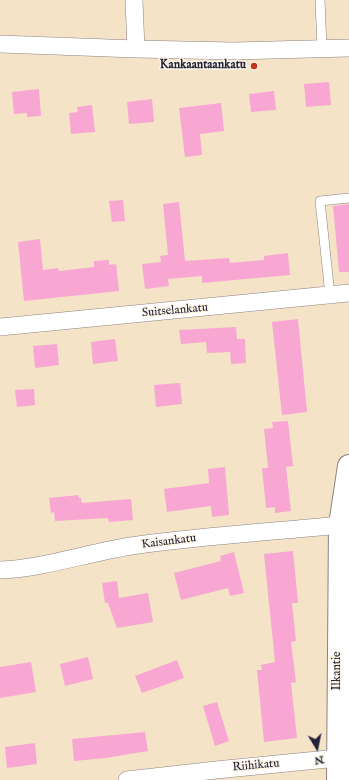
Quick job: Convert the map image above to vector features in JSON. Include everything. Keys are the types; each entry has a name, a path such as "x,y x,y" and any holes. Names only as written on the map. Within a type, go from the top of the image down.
{"main road":[{"name":"Ilkantie","path":"338,780 340,525 349,466"}],"street":[{"path":"134,0 136,49"},
{"path":"0,44 234,51 349,48"},
{"name":"Suitselankatu","path":"0,327 349,293"},
{"name":"Kaisankatu","path":"0,570 69,560 130,547 218,536 340,525"},
{"name":"Riihikatu","path":"127,780 338,758"}],"lane":[{"path":"320,0 322,48"},
{"path":"330,295 320,200 349,198"}],"building":[{"path":"329,82 331,105 306,107 304,84"},
{"path":"39,89 41,116 27,117 27,113 14,114 12,92"},
{"path":"274,91 276,110 251,112 249,94"},
{"path":"152,99 154,122 129,124 127,102"},
{"path":"221,103 224,131 200,134 202,155 185,157 179,108"},
{"path":"92,105 95,132 71,134 69,113 78,112 77,107"},
{"path":"123,200 125,221 112,222 109,201"},
{"path":"179,202 185,261 229,258 230,263 264,260 264,256 288,253 290,275 202,283 202,276 168,279 169,286 145,289 142,264 161,262 160,256 168,255 163,204"},
{"path":"349,204 349,272 339,272 333,206"},
{"path":"40,239 43,270 58,268 59,271 94,267 94,261 109,260 109,265 116,264 119,291 24,301 18,242"},
{"path":"298,319 307,412 282,415 272,322"},
{"path":"236,327 237,339 245,339 246,363 231,364 230,352 207,353 206,342 181,344 179,330"},
{"path":"115,339 118,361 93,364 91,342"},
{"path":"57,344 59,365 35,368 33,346"},
{"path":"180,383 182,404 156,407 154,385"},
{"path":"34,389 35,405 17,407 15,390"},
{"path":"288,421 293,466 286,467 291,511 275,513 275,507 266,508 262,468 268,468 264,429 273,428 272,422"},
{"path":"225,467 229,515 212,517 211,506 167,512 164,489 209,483 208,469"},
{"path":"78,495 79,498 81,498 82,503 131,499 133,520 109,522 108,518 55,521 54,512 51,513 49,498"},
{"path":"293,551 298,603 292,603 296,641 291,642 296,682 291,683 297,738 264,742 257,670 262,670 261,665 275,662 264,554"},
{"path":"234,552 244,593 230,596 228,588 181,600 174,573 221,561 220,556"},
{"path":"117,581 119,598 148,593 153,622 117,628 108,603 105,603 102,583"},
{"path":"88,657 93,679 65,686 60,664"},
{"path":"177,660 184,678 142,693 135,676"},
{"path":"31,662 36,692 0,698 0,667"},
{"path":"217,702 229,741 215,746 203,706"},
{"path":"145,732 148,751 106,758 74,761 72,739"},
{"path":"35,743 37,764 7,768 5,747"}],"place":[{"name":"Kankaantaankatu","path":"254,66"}]}
